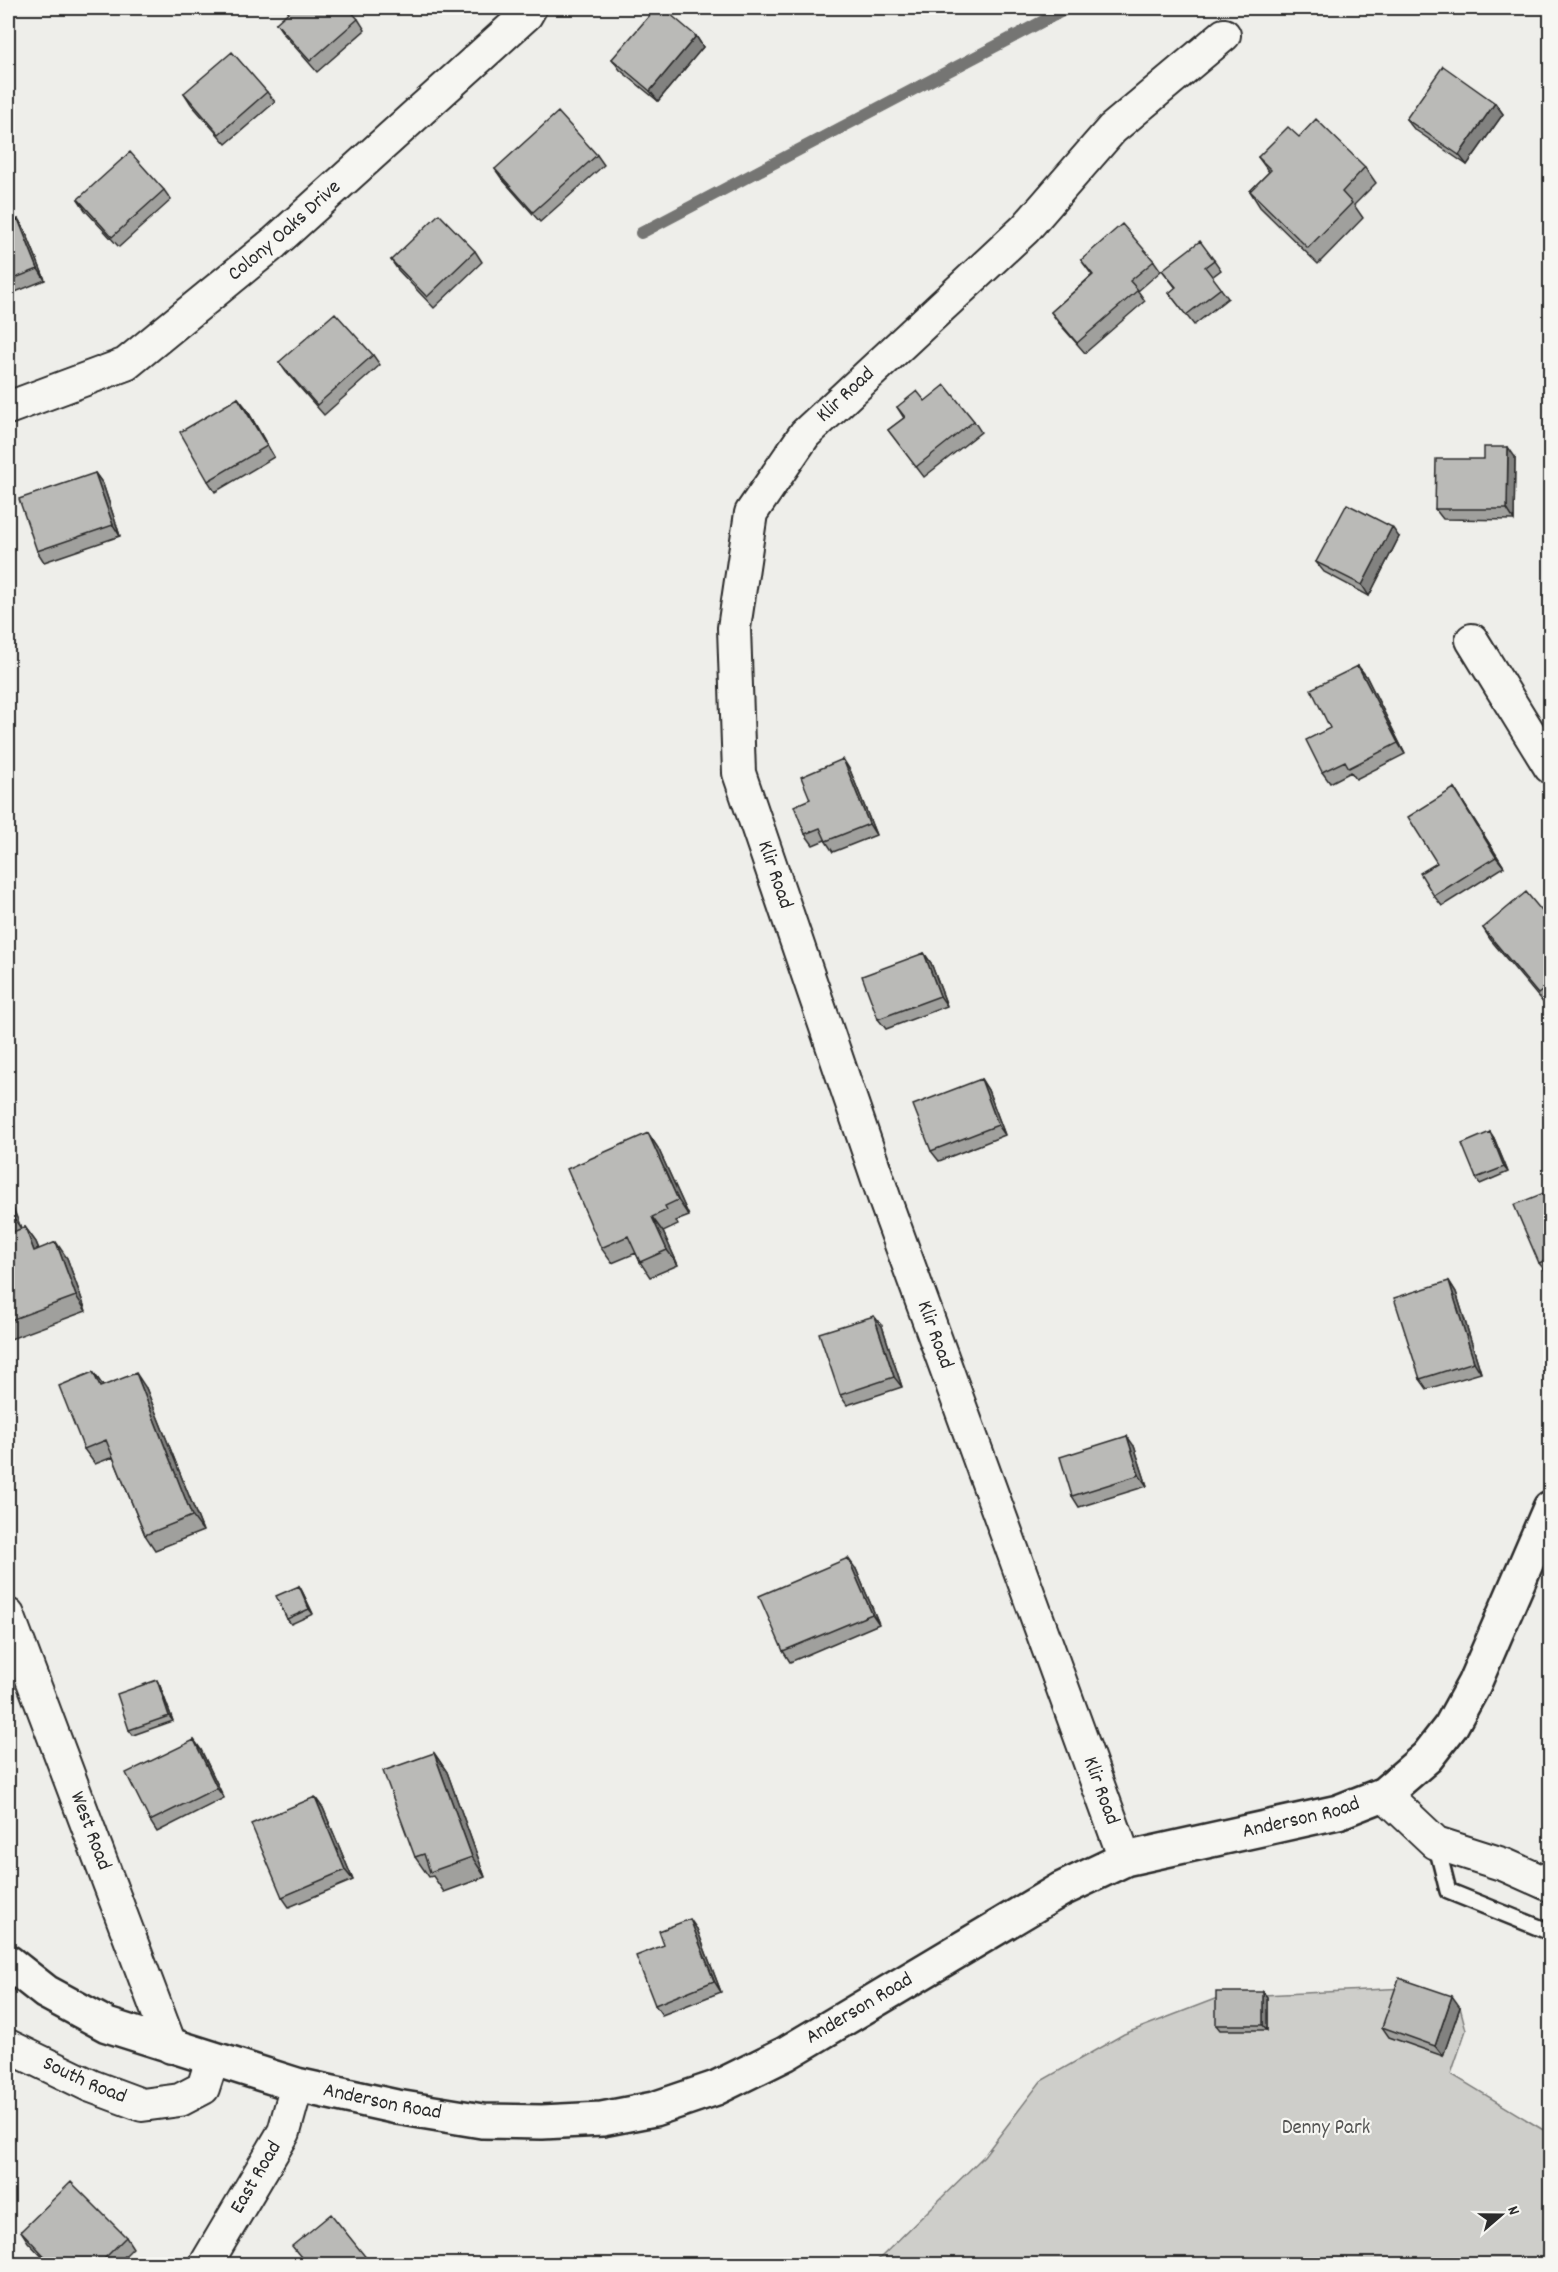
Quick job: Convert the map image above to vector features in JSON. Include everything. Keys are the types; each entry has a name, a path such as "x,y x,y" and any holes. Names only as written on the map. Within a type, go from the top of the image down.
{"street":[{"name":"Colony Oaks Drive","path":"8,408 126,364 274,243 530,8"},
{"name":"Klir Road","path":"1125,1859 886,1203 739,773 734,627 751,513 805,434 1025,229 1112,129 1224,35"},
{"path":"1472,640 1551,767"},
{"name":"Anderson Road","path":"8,1962 46,1992 107,2025 297,2085 397,2107 482,2121 542,2122 602,2119 654,2109 716,2088 785,2054 1060,1890 1125,1859 1188,1843 1338,1812 1384,1794 1426,1757 1451,1726 1474,1684 1551,1508"},
{"name":"West Road","path":"8,1615 171,2047"},
{"path":"1384,1794 1436,1843 1505,1865 1551,1885"},
{"name":"South Road","path":"8,2046 91,2086 142,2105 180,2100 203,2088 212,2060"},
{"name":"East Road","path":"206,2265 284,2132 297,2085"}],"lane":[{"path":"1436,1843 1448,1891 1551,1932"}],"green space":[{"name":"Denny Park","path":"1406,1988 1460,2007 1466,2030 1451,2074 1550,2134 1550,2264 874,2264 984,2156 1041,2081 1124,2034 1220,1997"}],"building":[{"path":"293,8 348,8 358,19 310,61 276,23"},
{"path":"656,8 663,8 696,36 650,91 612,59"},
{"path":"232,52 267,92 219,134 184,93"},
{"path":"1443,66 1495,103 1459,155 1406,119"},
{"path":"558,112 597,155 533,212 495,169"},
{"path":"1316,119 1365,167 1342,192 1352,203 1308,248 1250,191 1271,170 1258,157 1288,127 1299,137"},
{"path":"130,152 164,190 112,237 78,199"},
{"path":"439,214 475,251 427,297 391,260"},
{"path":"18,219 38,269 8,281 8,224"},
{"path":"1122,224 1154,261 1130,281 1138,290 1077,343 1051,312 1093,275 1081,260"},
{"path":"1200,241 1214,260 1205,267 1221,288 1186,315 1169,293 1176,287 1162,270"},
{"path":"335,313 373,355 317,405 279,362"},
{"path":"945,385 974,421 916,467 888,430 905,417 897,407 917,391 925,401"},
{"path":"238,398 267,446 208,481 180,432"},
{"path":"1484,447 1508,447 1507,509 1435,509 1436,459 1484,459"},
{"path":"95,473 113,525 37,551 19,499"},
{"path":"1347,504 1392,527 1362,585 1316,562"},
{"path":"1358,666 1398,743 1349,768 1345,761 1322,772 1306,740 1330,728 1311,689"},
{"path":"843,759 869,824 826,841 820,828 805,834 794,806 810,799 801,777"},
{"path":"1454,788 1496,857 1434,896 1420,873 1437,863 1408,817"},
{"path":"1526,892 1551,922 1551,984 1538,994 1483,928"},
{"path":"924,953 940,996 878,1019 862,976"},
{"path":"981,1079 998,1125 931,1151 913,1105"},
{"path":"1490,1132 1504,1167 1476,1178 1462,1144"},
{"path":"648,1133 678,1200 665,1206 667,1210 652,1217 667,1250 640,1262 628,1236 601,1248 567,1169"},
{"path":"1551,1190 1551,1258 1539,1263 1514,1205"},
{"path":"8,1203 15,1220 8,1223"},
{"path":"25,1227 34,1251 56,1242 76,1296 8,1321 8,1234"},
{"path":"1449,1281 1474,1362 1420,1379 1394,1298"},
{"path":"874,1316 894,1377 840,1395 819,1333"},
{"path":"93,1372 100,1387 136,1373 192,1516 145,1535 106,1440 84,1449 59,1386"},
{"path":"1127,1436 1139,1475 1072,1496 1060,1457"},
{"path":"848,1558 872,1614 783,1651 759,1596"},
{"path":"299,1586 309,1609 287,1619 276,1596"},
{"path":"157,1680 169,1716 129,1730 117,1694"},
{"path":"194,1740 217,1788 150,1821 126,1773"},
{"path":"434,1753 472,1857 430,1872 424,1854 415,1857 383,1771"},
{"path":"315,1797 345,1870 282,1897 251,1824"},
{"path":"690,1919 714,1981 655,2005 636,1956 664,1945 659,1931"},
{"path":"1399,1978 1452,1996 1435,2046 1382,2027"},
{"path":"1216,1992 1263,1992 1263,2025 1216,2025"},
{"path":"71,2182 126,2237 98,2265 53,2265 21,2231"},
{"path":"331,2214 372,2265 303,2265 305,2262 292,2246"}],"waterway":[{"path":"641,233 1068,8"}]}
